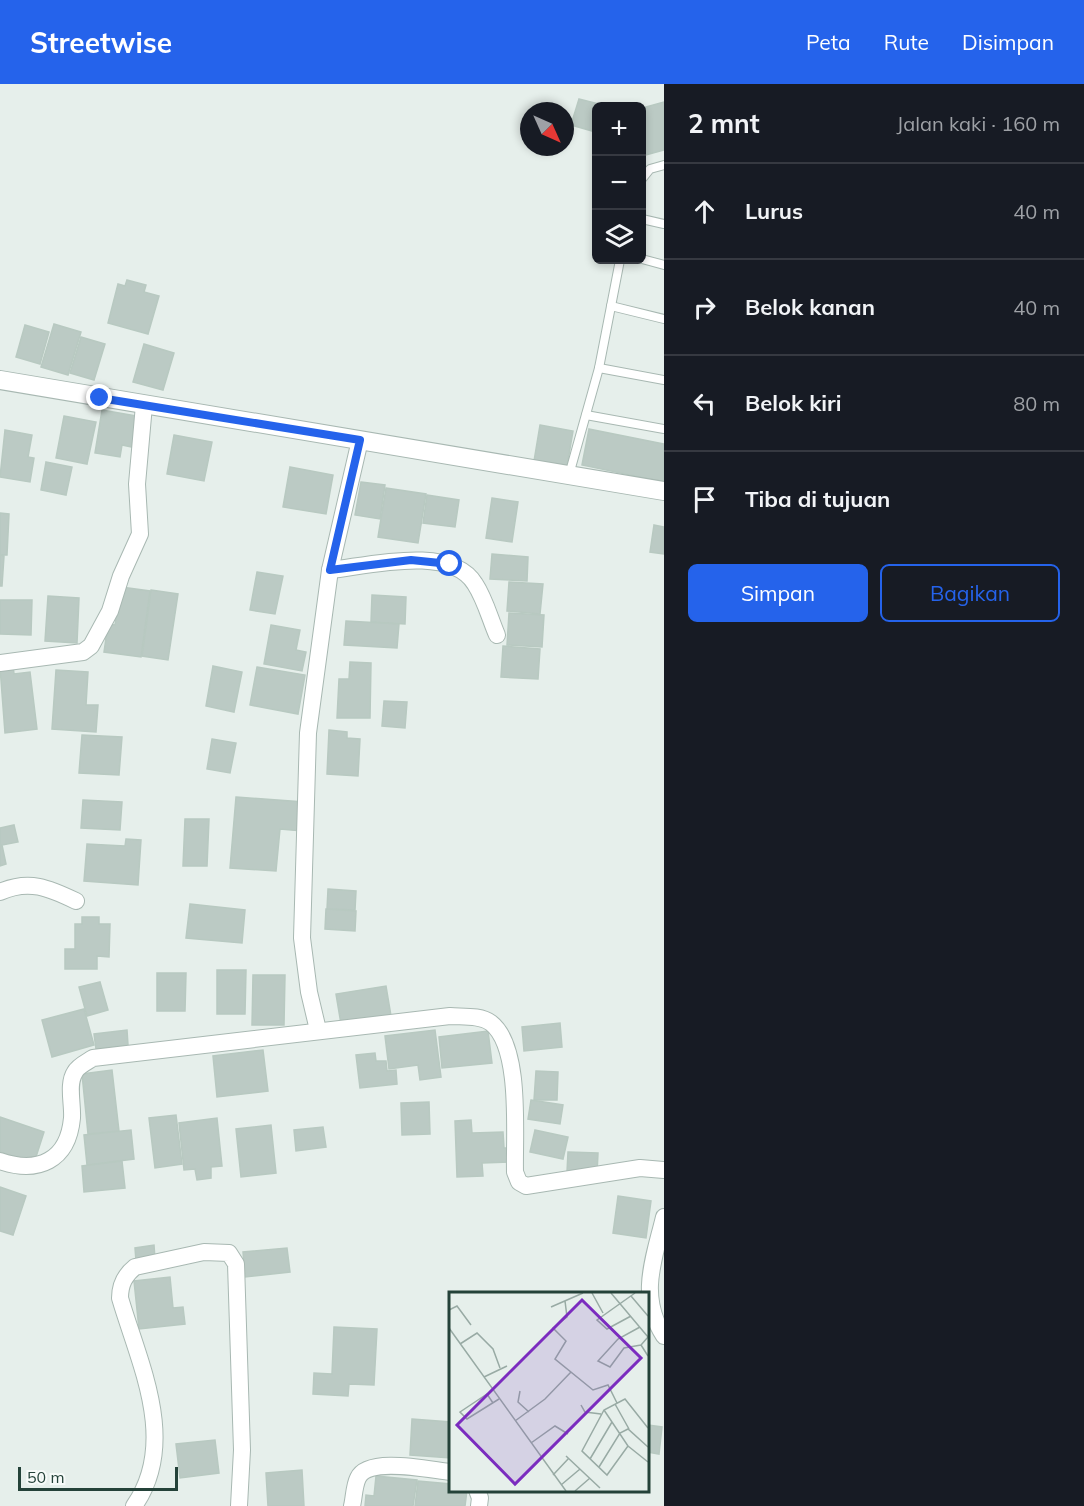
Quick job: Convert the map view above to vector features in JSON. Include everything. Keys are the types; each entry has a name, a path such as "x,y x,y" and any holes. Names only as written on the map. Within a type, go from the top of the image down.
{"street":[{"path":"0,380 664,491"},
{"path":"0,663 83,652 97,636 110,611 121,576 140,534 137,484 144,405"},
{"path":"318,1030 309,992 302,938 303,842 308,733 330,570 360,440"},
{"path":"330,570 411,560 450,564 461,569 475,583 497,635"},
{"path":"0,892 32,884 47,887 76,901"},
{"path":"0,1161 20,1168 34,1167 48,1162 61,1150 72,1119 72,1079 75,1071 93,1058 450,1016 480,1018 491,1023 505,1043 515,1091 515,1172 519,1182 526,1186 640,1167 664,1170"},
{"path":"664,1216 649,1286 654,1319 664,1336"},
{"path":"134,1506 150,1472 154,1406 120,1298 121,1286 128,1273 135,1267 204,1252 229,1252 236,1264 242,1450 239,1506"},
{"path":"352,1506 358,1477 368,1468 380,1465 449,1472"},
{"path":"477,1491 480,1498 479,1506"}],"lane":[{"path":"646,174 650,169 664,165"},
{"path":"646,220 664,224"},
{"path":"646,261 664,265"},
{"path":"569,475 599,368 619,264"},
{"path":"611,306 664,319"},
{"path":"599,368 664,380"},
{"path":"586,415 664,429"}],"building":[{"path":"579,99 592,102 592,131 574,126 574,115"},
{"path":"664,102 664,150 646,155 646,107"},
{"path":"127,280 146,285 144,292 159,296 148,334 108,323 118,284 125,286"},
{"path":"54,324 81,332 68,375 41,367"},
{"path":"25,325 49,332 40,364 16,357"},
{"path":"81,337 105,344 94,380 70,373"},
{"path":"144,344 174,353 163,390 133,382"},
{"path":"102,410 137,416 132,447 122,445 120,457 95,453"},
{"path":"64,416 96,422 87,464 56,458"},
{"path":"540,425 573,431 567,466 534,461"},
{"path":"589,429 664,444 664,482 582,465"},
{"path":"5,430 32,435 28,457 34,458 30,482 0,477"},
{"path":"174,435 212,442 204,481 167,474"},
{"path":"46,462 72,467 66,495 41,490"},
{"path":"290,467 333,475 326,514 283,507"},
{"path":"361,482 385,485 380,519 355,515"},
{"path":"386,488 426,494 418,543 378,537"},
{"path":"427,495 459,500 455,527 423,523"},
{"path":"492,498 518,502 512,542 486,538"},
{"path":"0,513 9,514 7,555 0,555"},
{"path":"654,525 664,527 664,554 650,552"},
{"path":"492,554 528,557 527,581 490,579"},
{"path":"0,555 4,556 2,586 0,586"},
{"path":"257,572 283,576 275,614 250,610"},
{"path":"509,582 543,584 540,614 507,611"},
{"path":"121,587 150,591 141,657 104,652 108,624 115,625"},
{"path":"151,590 178,594 168,660 142,656"},
{"path":"372,595 406,597 405,624 371,622"},
{"path":"48,596 79,598 77,643 45,641"},
{"path":"0,600 32,600 31,635 0,634"},
{"path":"509,613 544,615 542,647 507,645"},
{"path":"346,621 399,624 397,648 344,645"},
{"path":"271,625 300,630 296,650 306,652 302,671 264,664"},
{"path":"503,646 540,649 538,679 501,677"},
{"path":"350,662 371,663 370,718 337,718 339,679 349,679"},
{"path":"13,665 14,674 30,672 37,729 5,733 0,667"},
{"path":"213,666 242,672 234,712 206,706"},
{"path":"257,667 305,675 298,714 250,705"},
{"path":"56,670 88,672 86,705 98,705 96,732 52,729"},
{"path":"384,701 407,702 405,728 382,726"},
{"path":"329,730 347,732 347,738 360,739 358,776 327,774"},
{"path":"82,735 122,737 119,775 79,773"},
{"path":"212,739 236,743 230,773 207,769"},
{"path":"236,797 304,802 302,831 280,829 276,871 230,868"},
{"path":"83,800 122,802 120,830 81,828"},
{"path":"185,819 209,819 207,866 183,866"},
{"path":"14,825 18,842 2,845 6,864 0,866 0,828"},
{"path":"126,839 141,840 138,885 84,881 87,844 125,846"},
{"path":"328,889 356,891 355,910 327,909"},
{"path":"190,904 245,910 242,943 186,938"},
{"path":"326,909 356,911 355,931 325,929"},
{"path":"82,917 99,917 99,924 110,924 109,957 97,956 97,969 65,969 65,949 75,949 75,924 82,924"},
{"path":"217,970 246,970 245,1014 217,1014"},
{"path":"157,973 186,973 185,1011 157,1011"},
{"path":"253,975 285,975 284,1025 252,1025"},
{"path":"100,982 108,1010 87,1016 79,987"},
{"path":"386,986 391,1016 341,1024 336,994"},
{"path":"84,1009 94,1045 52,1057 42,1020"},
{"path":"560,1023 562,1047 524,1051 522,1027"},
{"path":"127,1030 128,1045 96,1049 94,1034"},
{"path":"435,1030 441,1077 420,1080 418,1065 389,1069 385,1036"},
{"path":"488,1031 492,1063 442,1068 439,1037"},
{"path":"263,1050 268,1091 217,1097 213,1056"},
{"path":"375,1053 376,1061 386,1061 387,1071 396,1070 397,1084 360,1088 356,1055"},
{"path":"112,1070 119,1131 88,1134 82,1074"},
{"path":"536,1071 558,1072 557,1100 534,1100"},
{"path":"531,1100 563,1105 560,1124 528,1119"},
{"path":"429,1102 430,1134 402,1135 401,1103"},
{"path":"176,1115 182,1164 155,1168 149,1118"},
{"path":"0,1117 44,1132 34,1163 0,1152"},
{"path":"217,1118 222,1166 211,1167 211,1178 197,1180 195,1169 184,1170 179,1123"},
{"path":"471,1120 472,1133 503,1132 504,1148 510,1148 510,1162 482,1163 483,1176 457,1177 455,1121"},
{"path":"271,1125 276,1173 241,1177 236,1129"},
{"path":"323,1127 326,1147 296,1151 294,1130"},
{"path":"131,1130 134,1159 87,1165 84,1135"},
{"path":"535,1130 568,1137 563,1159 530,1152"},
{"path":"568,1152 598,1153 597,1173 567,1172"},
{"path":"122,1161 125,1188 84,1192 82,1166"},
{"path":"0,1187 26,1196 13,1235 0,1231"},
{"path":"618,1196 651,1201 646,1238 613,1233"},
{"path":"154,1245 155,1259 136,1261 135,1248"},
{"path":"287,1248 290,1272 245,1277 243,1252"},
{"path":"170,1277 173,1308 183,1307 185,1324 139,1329 134,1281"},
{"path":"334,1327 377,1329 374,1385 349,1384 348,1396 313,1394 314,1373 332,1374"},
{"path":"412,1419 449,1422 449,1458 410,1455"},
{"path":"649,1425 662,1427 659,1454 649,1452"},
{"path":"215,1440 219,1473 180,1478 176,1444"},
{"path":"302,1470 304,1506 268,1506 266,1473"},
{"path":"376,1476 417,1480 413,1506 365,1506 366,1495 374,1496"},
{"path":"418,1481 449,1484 449,1491 467,1491 465,1506 415,1506"}],"route":[{"path":"100,398 360,440 330,570 411,560 450,564"}]}
